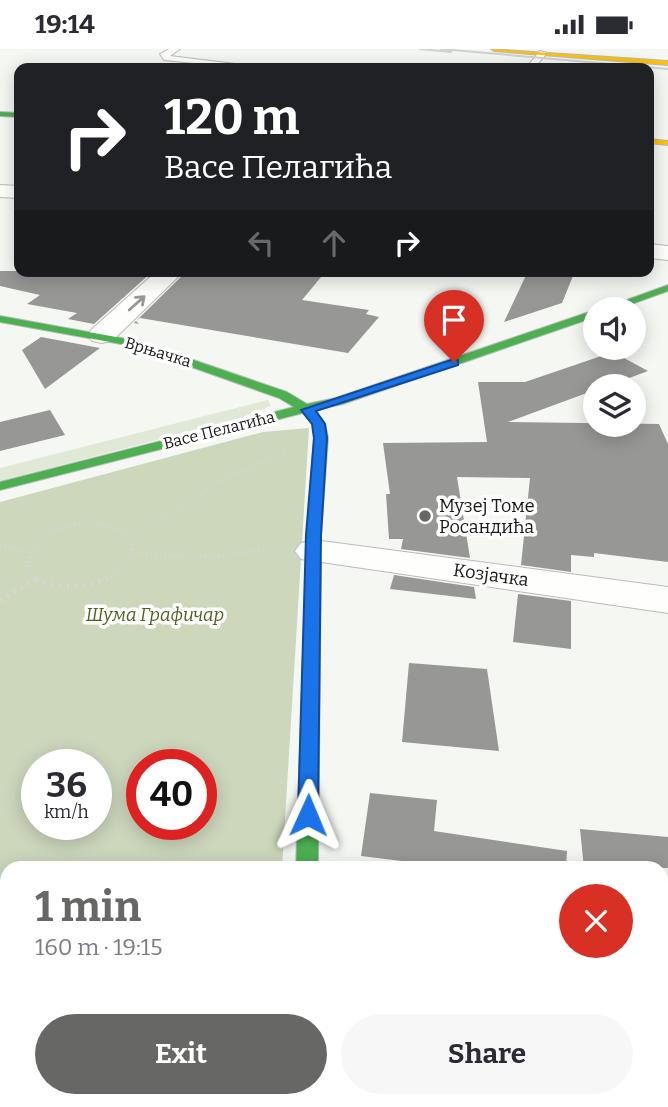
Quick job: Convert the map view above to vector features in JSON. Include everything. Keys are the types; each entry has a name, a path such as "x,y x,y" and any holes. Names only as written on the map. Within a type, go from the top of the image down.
{"street":[{"path":"494,49 668,61"},
{"path":"102,335 165,277"},
{"path":"643,297 667,289"},
{"name":"Васе Пелагића","path":"0,486 253,420 308,410 377,389 583,317"},
{"name":"Врњачка","path":"0,319 102,335 180,358 283,395 308,410"},
{"path":"307,861 314,551 321,438 319,424 308,410"},
{"name":"Козјачка","path":"314,551 668,600"}],"lane":[{"path":"176,49 164,54 167,58 216,63"}],"path":[{"path":"130,536 141,526 187,505 213,484 321,438"},
{"path":"78,522 111,525 130,536 133,543 133,554 118,573 84,586 66,587 36,579 28,571 24,561 27,551 46,532 78,522"},
{"path":"0,545 27,551"},
{"path":"133,554 212,557 275,547 314,551"},
{"path":"0,600 36,579"}],"green space":[{"path":"268,400 271,406 240,418 0,481 0,468"},
{"name":"Шума Графичар","path":"309,428 282,861 0,861 0,502 263,432"}],"building":[{"path":"0,271 14,271 14,277 146,277 94,324 68,319 77,313 27,304 40,295 0,286"},
{"path":"181,277 321,277 302,300 369,310 366,314 379,317 348,353 140,318 136,321"},
{"path":"525,277 573,277 562,303 504,322"},
{"path":"41,337 100,348 45,389 22,350"},
{"path":"590,360 628,360 648,371 640,374 583,374 583,394 508,422 583,423 583,437 646,437 646,424 659,424 668,444 668,562 594,553 594,557 571,555 571,572 521,565 530,478 457,477 470,558 401,549 403,539 389,539 386,494 390,494 383,443 487,442 478,382 525,382"},
{"path":"50,410 65,435 0,451 0,422"},
{"path":"394,575 474,587 476,599 390,589"},
{"path":"518,594 571,601 571,649 513,642"},
{"path":"409,663 487,669 499,751 402,742"},
{"path":"370,793 437,800 434,831 567,851 566,861 402,861 361,856"},
{"path":"580,829 668,837 668,861 583,861"}],"tram line":[{"path":"420,49 451,52"},
{"path":"441,49 600,63"},
{"path":"654,68 668,69"}],"traffic: fast":[{"path":"0,114 14,115"},
{"path":"642,297 668,288"},
{"path":"0,486 252,420 339,401 583,317"},
{"path":"0,319 134,343 283,395 308,410 319,424 321,438 314,535 307,861"}],"traffic: slow":[{"path":"494,49 668,63"},
{"path":"654,142 668,143"}],"place":[{"name":"Музеј Томе Росандића","path":"425,516"}],"route":[{"path":"308,815 314,535 321,438 319,424 308,410 454,362"}]}
